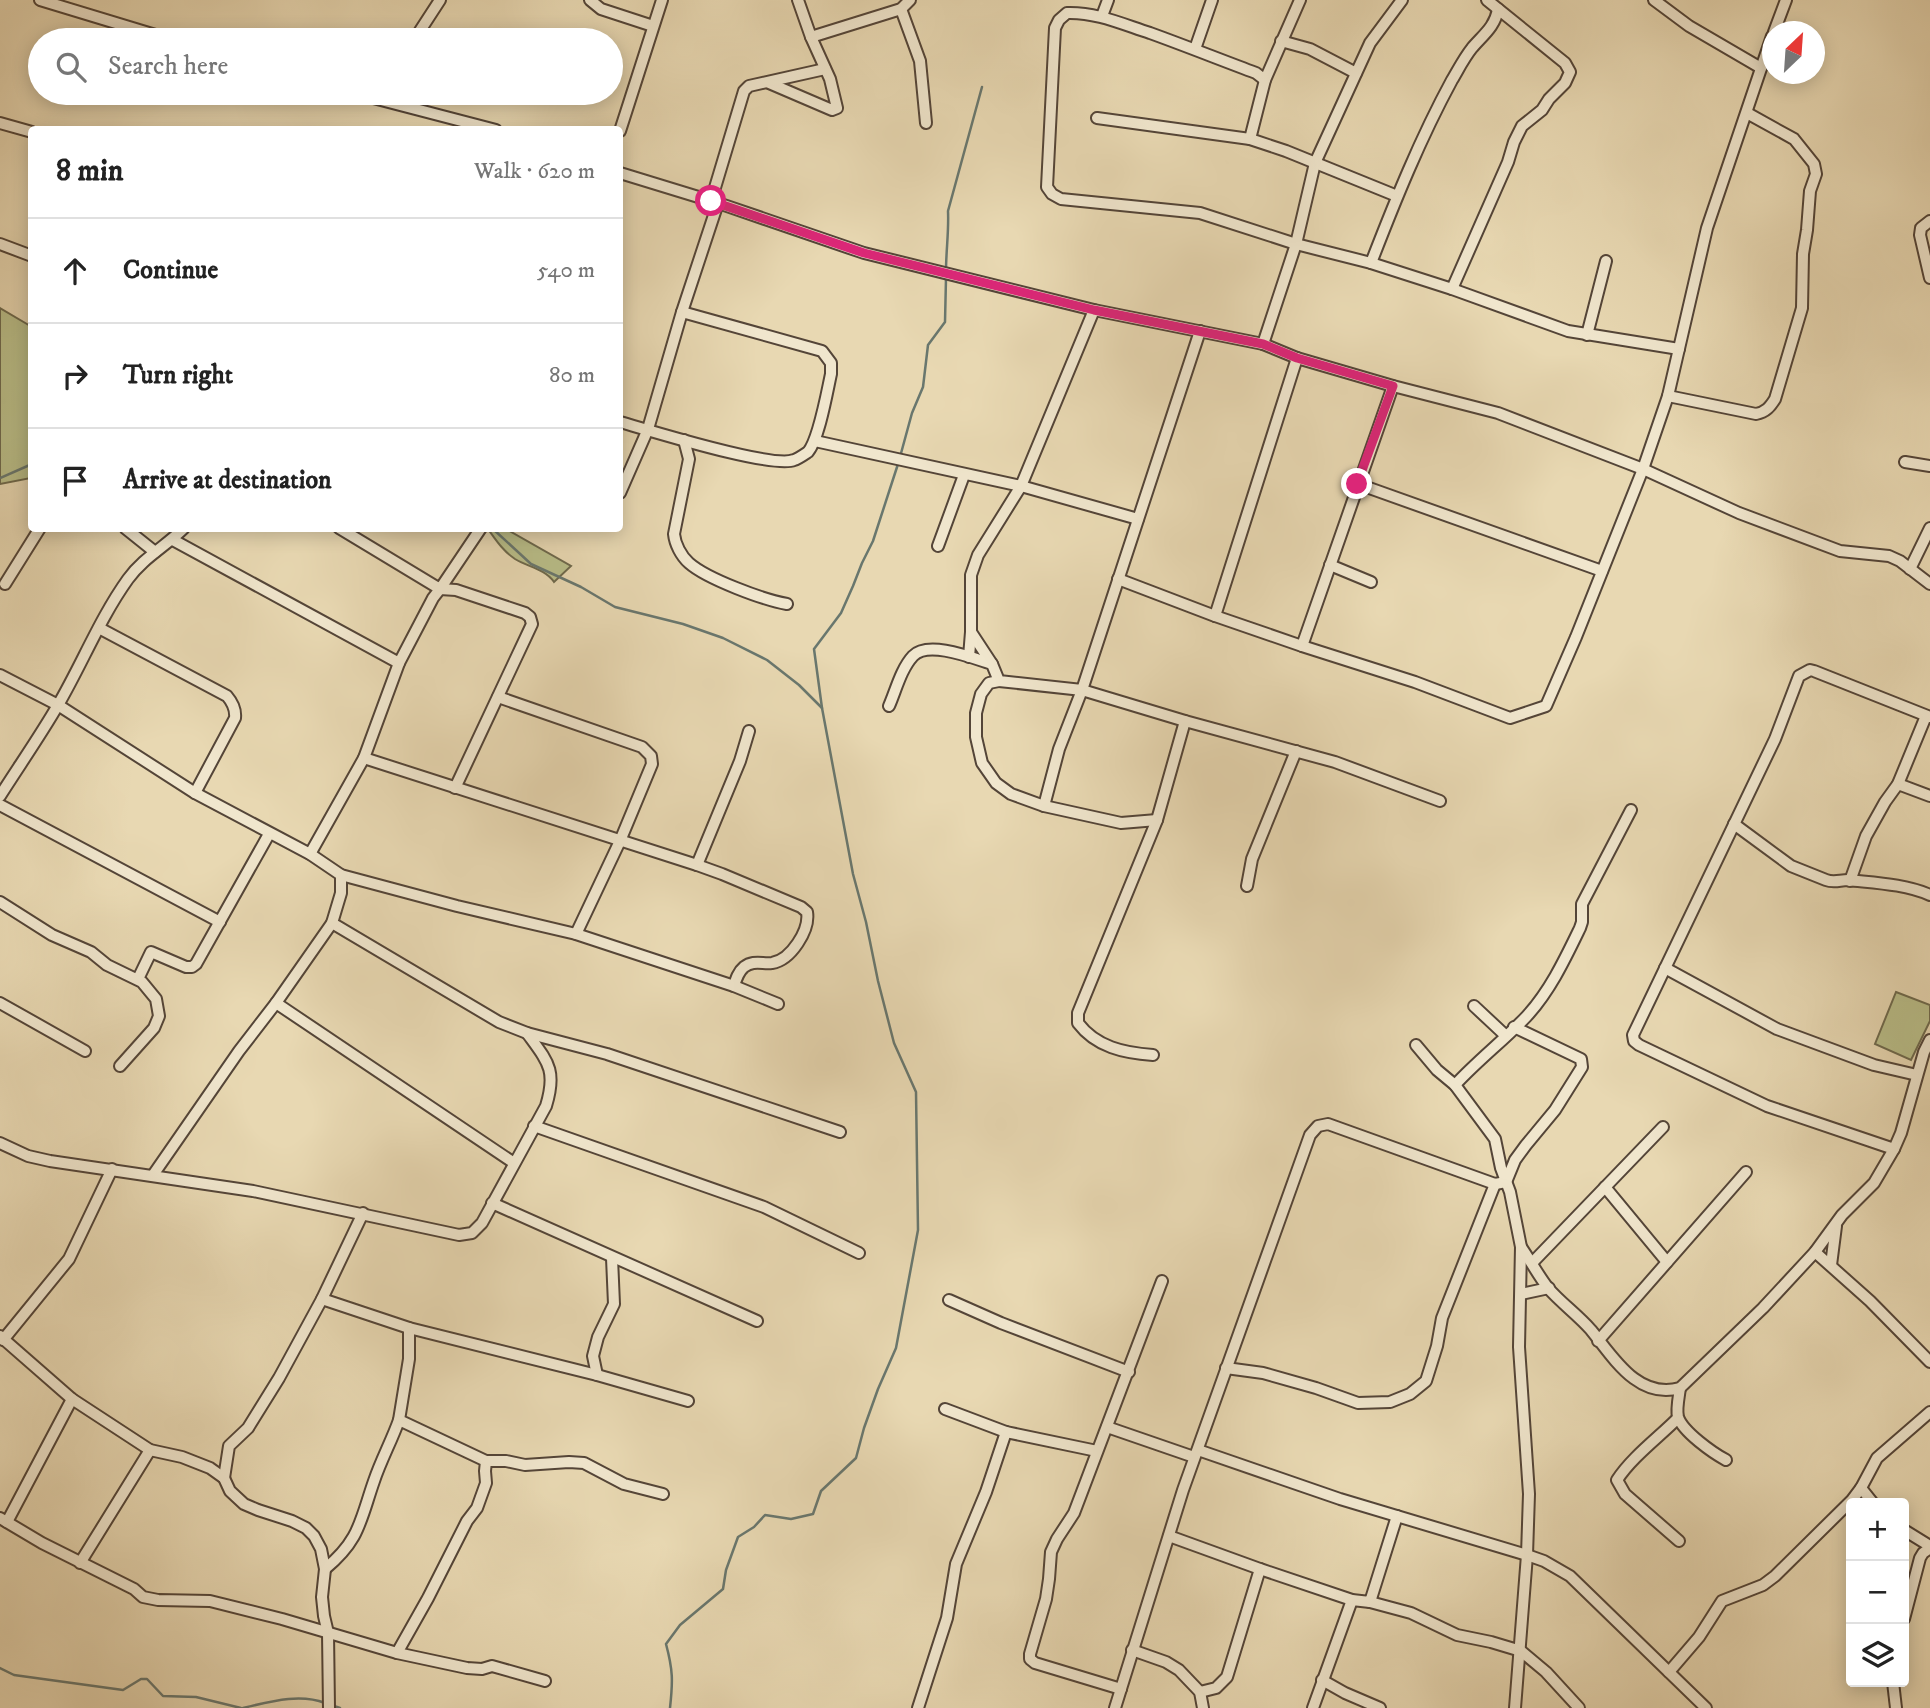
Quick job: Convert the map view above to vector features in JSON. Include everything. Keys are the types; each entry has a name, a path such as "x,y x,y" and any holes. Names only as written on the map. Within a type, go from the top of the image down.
{"street":[{"path":"40,0 132,28"},
{"path":"422,28 440,0"},
{"path":"590,0 600,9 653,26"},
{"path":"622,126 662,0"},
{"path":"768,82 835,110 837,106 830,79 798,0"},
{"path":"811,37 901,9 910,0"},
{"path":"1102,16 1108,0"},
{"path":"1195,49 1212,0"},
{"path":"1250,139 1265,80 1300,0"},
{"path":"1263,344 1296,244 1315,163 1370,43 1402,0"},
{"path":"1452,289 1522,126 1542,110 1565,83 1570,72 1565,63 1487,0"},
{"path":"1654,0 1689,26 1761,68"},
{"path":"1778,21 1786,0"},
{"path":"901,9 920,61 926,122"},
{"path":"1371,263 1397,196 1451,82 1472,48 1493,26 1498,9"},
{"path":"1265,80 1256,73 1195,49 1102,16 1081,12 1067,13 1055,28 1047,187 1061,199 1200,213 1296,244 1371,263 1568,331 1679,349"},
{"path":"1281,41 1310,49 1356,73"},
{"path":"1118,579 1215,616 1415,682 1510,718 1541,709 1549,702 1643,469 1668,396 1707,228 1762,65"},
{"path":"623,486 648,429 744,91 749,86 825,69"},
{"path":"400,105 481,126"},
{"path":"1668,396 1762,413 1775,399 1799,320 1810,191 1816,174 1814,164 1794,139 1747,113"},
{"path":"1097,118 1250,139 1286,150 1397,196"},
{"path":"0,123 28,131"},
{"path":"623,174 864,253 1094,310 1263,344 1297,358 1498,413 1643,469 1739,513 1828,547 1840,551 1889,556 1930,584"},
{"path":"1930,221 1922,228 1920,235 1930,278"},
{"path":"0,244 28,254"},
{"path":"1587,335 1606,261"},
{"path":"969,657 971,575 978,555 1021,486 1094,310"},
{"path":"623,423 774,461 793,461 807,452 815,441 831,374 831,363 822,351 682,312"},
{"path":"1044,806 1059,749 1082,690 1200,331"},
{"path":"1215,616 1297,358"},
{"path":"1302,646 1393,386"},
{"path":"684,440 689,459 674,534 682,554 689,564 722,581 746,592 787,604"},
{"path":"815,441 1021,486 1138,519"},
{"path":"1905,462 1930,466"},
{"path":"938,546 964,475"},
{"path":"1357,484 1602,571"},
{"path":"1910,569 1930,528"},
{"path":"5,584 38,532"},
{"path":"129,532 155,552"},
{"path":"0,796 58,705 129,577 180,532"},
{"path":"346,532 440,589 456,590 530,617 532,624 456,788"},
{"path":"310,854 364,758 399,663 433,598 478,532"},
{"path":"173,540 399,663"},
{"path":"1330,565 1371,582"},
{"path":"99,628 231,701 235,718 195,793"},
{"path":"971,632 992,664 999,681"},
{"path":"889,706 906,667 920,651 934,649 992,664"},
{"path":"1850,881 1866,836 1898,784 1928,717 1810,670 1799,676 1774,739 1633,1035 1634,1041 1639,1045 1767,1106 1894,1149"},
{"path":"0,675 58,705 195,793 310,854 341,875 576,934 734,986 778,1004"},
{"path":"1157,820 1121,823 1044,806 1010,794 996,783 982,763 976,737 976,713 981,694 989,683 999,681 1082,690 1335,762 1440,801"},
{"path":"498,697 642,747 651,756 652,764 620,841 576,934"},
{"path":"1153,1055 1128,1053 1094,1038 1078,1023 1078,1013 1157,820 1185,721"},
{"path":"697,865 740,761 749,731"},
{"path":"1247,886 1257,847 1296,751"},
{"path":"364,758 697,865 801,907 807,912 808,917 799,943 794,949 774,963 754,962 746,965 734,986"},
{"path":"1898,784 1930,796"},
{"path":"0,805 220,922"},
{"path":"1455,1086 1526,1016 1557,975 1580,928 1582,904 1631,810"},
{"path":"1734,824 1791,866 1832,882 1903,886 1930,895"},
{"path":"138,979 151,952 186,968 196,964 269,834"},
{"path":"153,1175 332,923 341,893 341,875"},
{"path":"0,902 52,935 84,948 114,970 138,979 156,999 159,1016 154,1028 120,1066"},
{"path":"332,923 499,1022 527,1033 607,1054 840,1132"},
{"path":"1665,968 1777,1029 1874,1065 1917,1075"},
{"path":"0,1003 85,1051"},
{"path":"276,1003 514,1163"},
{"path":"1474,1006 1505,1035"},
{"path":"1226,1368 1263,1373 1358,1403 1390,1402 1410,1394 1426,1381 1442,1318 1501,1183 1540,1126 1555,1110 1582,1067 1581,1059 1514,1027"},
{"path":"0,1143 28,1156 253,1191 459,1235 472,1233 482,1223 546,1106 550,1092 548,1062 527,1033"},
{"path":"1521,1247 1549,1288 1591,1331 1627,1374 1658,1390 1680,1388 1763,1308 1815,1252 1855,1201 1874,1183 1901,1133 1924,1052 1930,1040"},
{"path":"1416,1045 1455,1086 1495,1139 1501,1183"},
{"path":"1115,1708 1196,1454 1310,1135 1318,1126 1328,1124 1501,1183 1510,1192 1521,1247 1519,1347 1529,1494 1521,1651 1515,1708"},
{"path":"534,1126 764,1207 859,1252"},
{"path":"1532,1263 1663,1127"},
{"path":"112,1169 69,1259 2,1338 72,1399 150,1450 182,1457 211,1468 224,1478 230,1491 244,1504 292,1521 306,1528 314,1536 321,1549 325,1569 323,1597 328,1633 330,1704"},
{"path":"1598,1341 1746,1172"},
{"path":"1605,1187 1667,1262"},
{"path":"492,1203 757,1321"},
{"path":"211,1468 223,1460 229,1446 248,1428 264,1404 322,1299 363,1213"},
{"path":"1831,1265 1836,1224"},
{"path":"1815,1252 1870,1301 1930,1362"},
{"path":"597,1375 593,1356 598,1336 614,1304 612,1258"},
{"path":"1121,1689 1035,1663 1030,1659 1046,1599 1051,1552 1074,1513 1162,1281"},
{"path":"1521,1294 1549,1288"},
{"path":"322,1299 409,1328 597,1375 688,1401"},
{"path":"949,1300 1129,1372"},
{"path":"325,1569 348,1548 357,1534 375,1478 399,1420 409,1359 409,1328"},
{"path":"1679,1541 1625,1494 1617,1480 1632,1460 1678,1418 1680,1388"},
{"path":"72,1399 3,1520 42,1543 134,1589 143,1597 209,1601 397,1653 467,1668 482,1669 492,1666 545,1681"},
{"path":"945,1409 1006,1432 1097,1451"},
{"path":"1669,1672 1708,1626 1722,1601 1763,1585 1775,1576 1852,1500 1877,1458 1930,1412"},
{"path":"1678,1418 1707,1448 1726,1460"},
{"path":"399,1420 486,1461 525,1465 584,1463 624,1484 663,1494"},
{"path":"1107,1427 1544,1561 1570,1576 1706,1708"},
{"path":"918,1708 947,1618 956,1564 986,1492 1006,1432"},
{"path":"224,1478 229,1446"},
{"path":"80,1563 150,1450"},
{"path":"397,1653 467,1521 477,1508 486,1483 486,1461"},
{"path":"1861,1488 1869,1498"},
{"path":"1370,1601 1397,1516"},
{"path":"1909,1533 1930,1547 1920,1558 1909,1600"},
{"path":"1169,1536 1352,1600 1370,1601 1411,1613 1457,1635 1521,1651 1546,1672 1579,1708"},
{"path":"1200,1692 1216,1688 1227,1677 1260,1569"},
{"path":"1313,1708 1352,1600"},
{"path":"1132,1650 1173,1665 1200,1692 1203,1708"},
{"path":"1322,1680 1380,1708"},
{"path":"1894,1687 1896,1708"}],"green space":[{"path":"0,308 28,325 28,479 0,484"},
{"path":"490,532 511,532 571,566 554,582 541,571 511,556"},
{"path":"1896,992 1930,1005 1930,1021 1911,1060 1875,1044"}],"waterway":[{"path":"946,271 948,211 982,87"},
{"path":"900,457 912,413 923,387 928,345 945,322 946,278"},
{"path":"670,1708 672,1676 666,1644 680,1625 723,1589 726,1570 738,1537 754,1527 765,1515 791,1519 813,1514 821,1491 856,1458 878,1389 896,1348 918,1230 916,1092 894,1043 853,874 822,708 814,649 841,613 873,541 898,464"},
{"path":"0,478 28,466"},
{"path":"496,532 531,564 581,587 615,607 683,624 723,638 767,660 799,685 822,708"},
{"path":"0,1668 14,1675 123,1690 141,1679 147,1679 163,1696 196,1697 241,1708"},
{"path":"243,1708 294,1699 325,1703"},
{"path":"331,1705 340,1708"}],"route":[{"path":"711,201 864,253 1094,310 1263,344 1297,358 1393,386 1357,484"}]}
